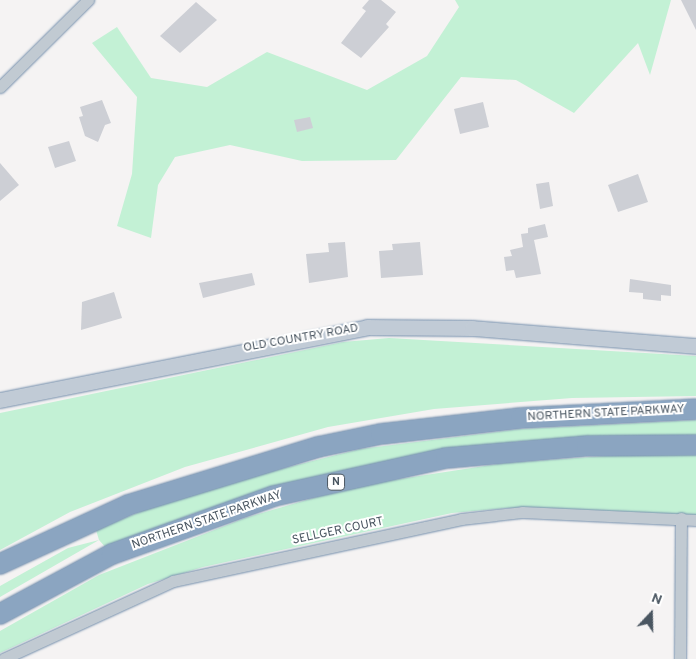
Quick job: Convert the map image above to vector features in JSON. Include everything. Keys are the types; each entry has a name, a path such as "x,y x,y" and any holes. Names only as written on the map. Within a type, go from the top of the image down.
{"highway":[{"name":"NORTHERN STATE PARKWAY","path":"0,564 128,505 318,447 381,434 521,418 696,409"},
{"name":"NORTHERN STATE PARKWAY","path":"0,614 112,554 274,496 446,458 587,446 696,445"}],"main road":[{"name":"OLD COUNTRY ROAD","path":"0,400 366,328 472,328 696,346"}],"street":[{"path":"0,87 88,0"},
{"name":"SELLGER COURT","path":"3,659 173,581 462,519 522,512 696,520"},
{"path":"680,659 681,518"}],"green space":[{"path":"455,0 671,0 650,75 638,43 574,113 516,80 461,77 396,160 302,161 230,145 175,157 158,185 151,238 117,226 132,174 137,97 92,43 117,27 151,78 207,87 267,52 367,90 427,56 459,7"},
{"path":"389,338 696,356 696,396 572,398 434,409 328,427 185,467 70,512 0,550 0,413 343,342"},
{"path":"696,420 696,438 521,441 363,466 192,514 107,549 99,540 96,530 185,493 360,449 520,429"},
{"path":"676,451 696,452 696,516 508,508 452,513 203,567 148,584 0,653 0,631 99,575 245,518 354,486 504,463"},
{"path":"99,540 0,597 0,586 68,548"}],"building":[{"path":"369,0 381,0 396,12 386,24 389,27 361,58 341,43 366,11 362,8"},
{"path":"681,0 696,0 696,30"},
{"path":"196,2 217,20 180,53 160,36"},
{"path":"102,100 111,123 105,125 98,142 85,136 79,117 83,116 80,107"},
{"path":"483,102 489,127 460,134 454,109"},
{"path":"310,117 313,128 297,132 294,120"},
{"path":"69,141 76,161 55,168 48,147"},
{"path":"0,163 19,185 0,201"},
{"path":"638,174 648,202 618,212 608,185"},
{"path":"549,182 553,206 540,209 536,184"},
{"path":"545,224 548,237 534,240 541,274 516,278 514,270 506,271 504,257 512,256 510,250 523,247 521,234 528,233 528,228"},
{"path":"345,242 348,277 309,283 306,254 329,252 328,243"},
{"path":"420,242 423,275 381,278 379,251 393,250 392,244"},
{"path":"252,273 255,285 203,298 199,283"},
{"path":"630,279 671,285 671,296 661,295 661,301 643,299 643,293 629,292"},
{"path":"114,292 122,318 81,330 82,302"}]}
